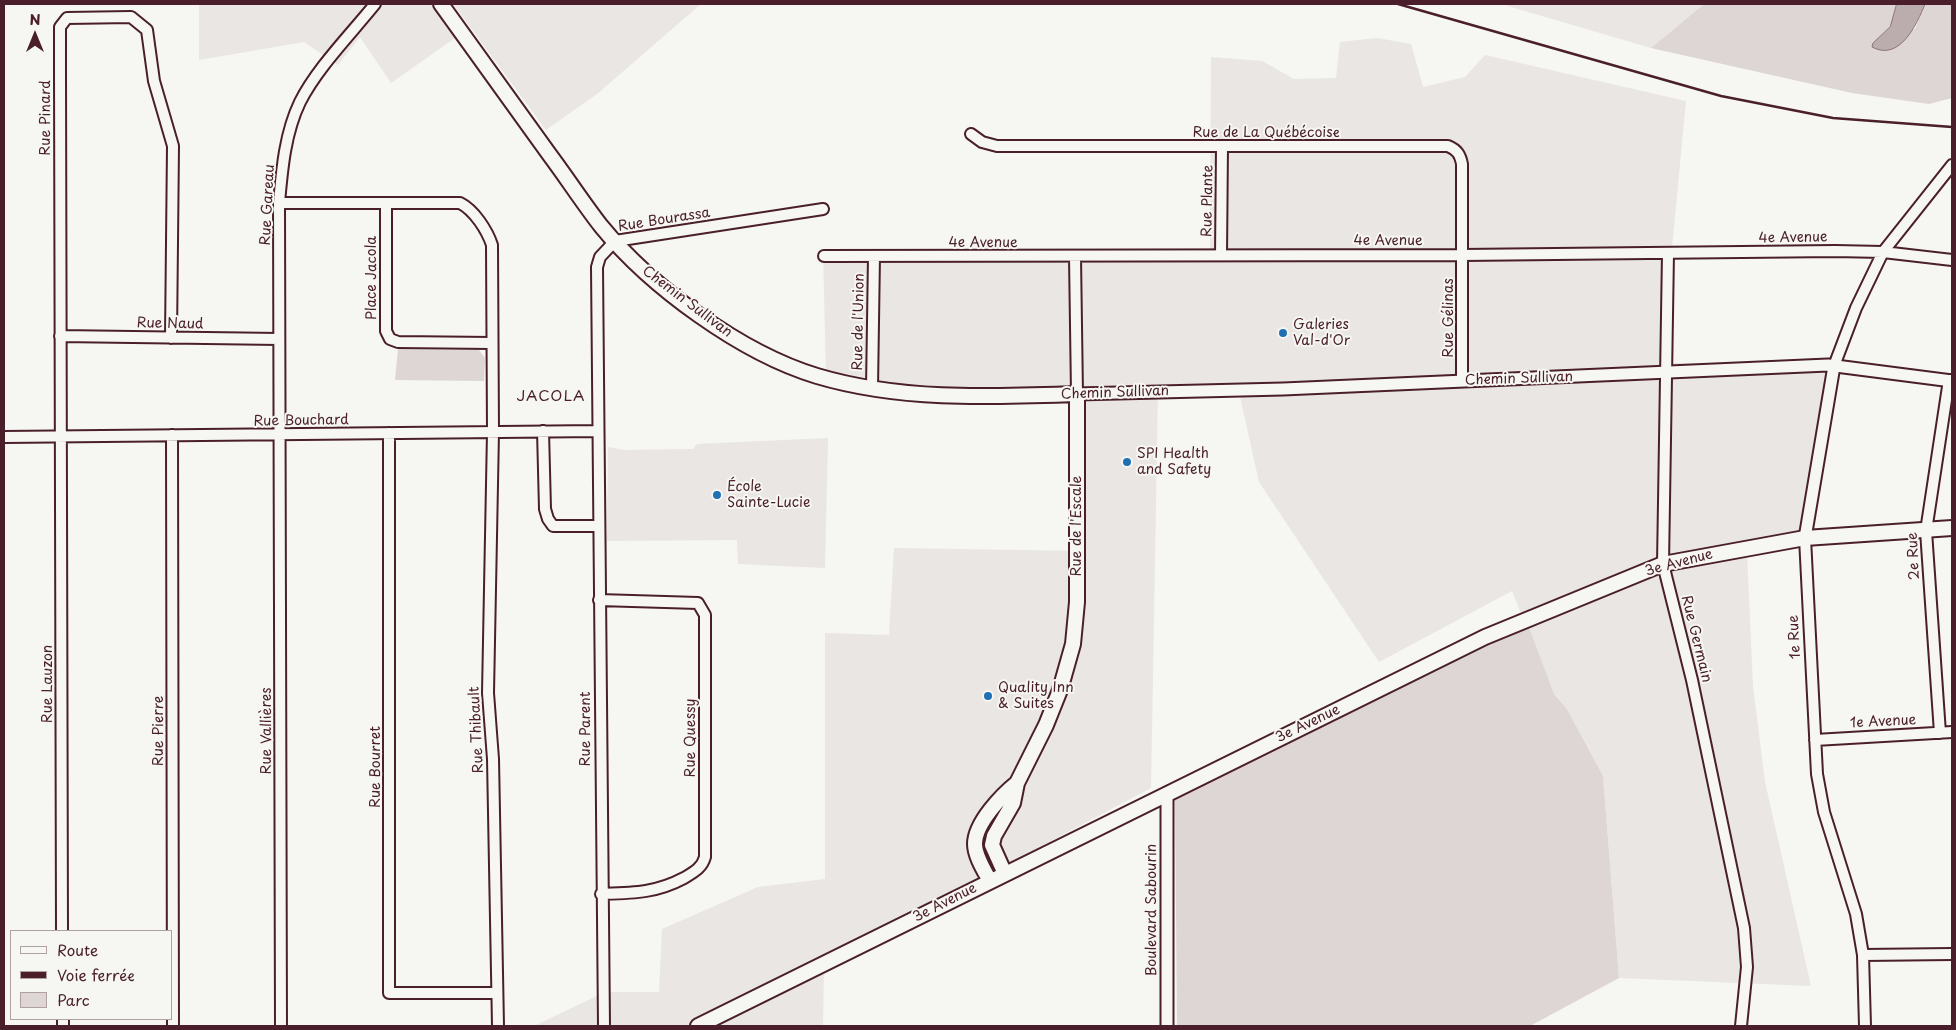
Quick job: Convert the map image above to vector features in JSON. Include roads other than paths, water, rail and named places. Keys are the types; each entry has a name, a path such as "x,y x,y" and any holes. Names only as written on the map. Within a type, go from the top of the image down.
{"main road":[{"name":"Chemin Sullivan","path":"441,4 602,226 642,268 712,324 753,349 816,375 872,388 946,396 1076,394"},
{"name":"Rue de l'Escale","path":"1004,874 992,845 997,830 1013,803 1017,784 1046,725 1060,690 1073,644 1077,602 1076,394"},
{"name":"3e Avenue","path":"699,1026 990,880 1485,637 1663,564 1805,538 1952,528"},
{"name":"Rue de l'Escale","path":"990,880 977,854 975,844 977,832 1001,795 1017,784"}],"street":[{"name":"Rue Gareau","path":"280,435 279,204 282,164 300,102 316,78 375,4"},
{"name":"Rue Pinard","path":"61,436 60,27 67,18 131,17 147,30 154,81 173,146 171,338"},
{"name":"Rue de La Québécoise","path":"971,134 982,142 997,146 1448,146 1456,150 1461,156 1462,255"},
{"name":"Rue Plante","path":"1221,256 1222,147"},
{"name":"1e Rue","path":"1865,1026 1863,955 1856,914 1824,812 1817,774 1805,538 1834,366 1856,308 1883,252 1952,165"},
{"path":"279,204 460,204 467,207 484,228 492,245 493,432"},
{"name":"Place Jacola","path":"386,204 386,331 390,338 398,342 492,343"},
{"name":"Rue Bourassa","path":"598,431 597,267 600,257 615,241 823,209"},
{"name":"4e Avenue","path":"824,256 1075,257 1883,252 1952,260"},
{"name":"Rue Germain","path":"1668,253 1663,564 1692,680 1744,928 1747,967 1741,1026"},
{"name":"Rue Gélinas","path":"1462,255 1462,381"},
{"name":"Rue de l'Union","path":"872,388 874,256"},
{"name":"Rue de l'Escale","path":"1075,257 1076,394"},
{"name":"Rue Naud","path":"60,336 279,339"},
{"name":"Chemin Sullivan","path":"1076,394 1834,366 1951,381"},
{"name":"2e Rue","path":"1940,733 1926,531 1951,381"},
{"name":"Rue Bouchard","path":"4,436 598,431"},
{"name":"Rue Parent","path":"598,431 601,894 604,1026"},
{"name":"Rue Thibault","path":"493,432 488,693 494,759 498,1026"},
{"path":"543,432 545,509 548,519 553,526 599,526"},
{"name":"Rue Bourret","path":"389,433 389,993 497,993"},
{"name":"Rue Vallières","path":"280,435 281,1026"},
{"name":"Rue Lauzon","path":"61,436 62,930"},
{"name":"Rue Pierre","path":"172,436 173,1026"},
{"name":"Rue Quessy","path":"599,600 698,603 705,615 706,857 704,863 699,869 665,888 650,892 601,894"},
{"name":"1e Avenue","path":"1815,740 1952,732"},
{"name":"Boulevard Sabourin","path":"1167,794 1167,1026"},
{"path":"1863,955 1952,954"}],"railway":[{"path":"1398,4 1721,96 1833,118 1952,127"}],"place":[{"name":"Galeries Val-d'Or","path":"1283,333"},
{"name":"SPI Health and Safety","path":"1127,462"},
{"name":"École Sainte-Lucie","path":"717,495"},
{"name":"Quality Inn & Suites","path":"988,696"}],"district":[{"name":"JACOLA","path":"551,397"}]}
